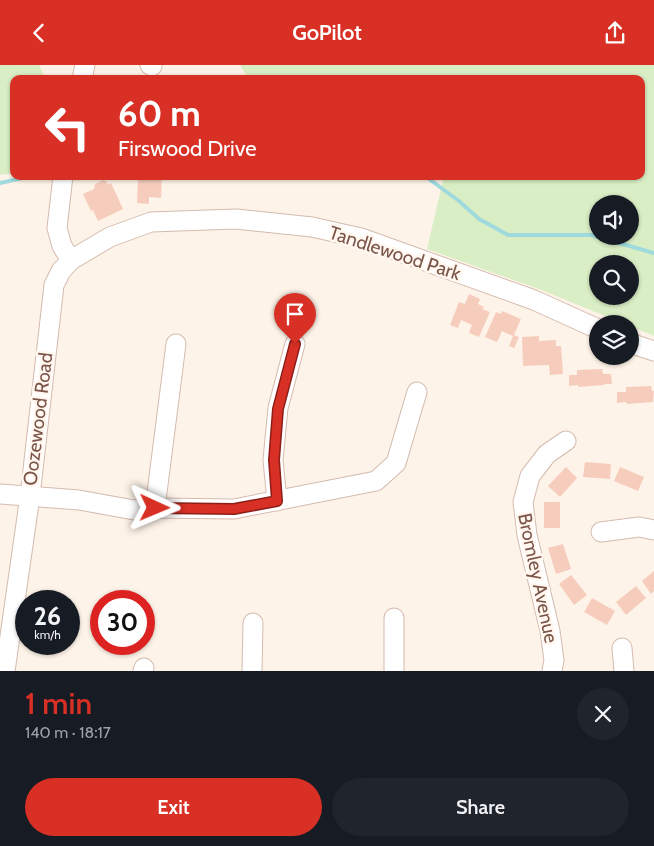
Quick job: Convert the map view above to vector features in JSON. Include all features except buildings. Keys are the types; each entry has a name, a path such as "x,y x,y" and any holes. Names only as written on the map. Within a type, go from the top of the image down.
{"street":[{"path":"62,180 56,228 62,246 71,260"},
{"name":"Tandlewood Park","path":"71,260 110,237 151,222 236,219 312,227 361,238 534,299 589,325"},
{"name":"Oozewood Road","path":"5,671 30,496 54,285 61,271 71,260"},
{"path":"155,508 176,344"},
{"path":"277,501 274,460 278,409 295,344"},
{"path":"639,346 654,351"},
{"path":"0,494 79,500 134,510 155,508 234,509 376,481 396,463 418,392"},
{"name":"Bromley Avenue","path":"552,671 554,660 550,631 527,535 523,502 530,476 548,454 566,441"},
{"path":"601,532 639,527 654,530"},
{"path":"394,618 394,671"},
{"path":"252,671 253,623"},
{"path":"622,648 624,671"}],"green space":[{"path":"0,65 39,65 44,75 10,75 10,174 0,175"},
{"path":"240,65 654,65 654,336 639,330 639,315 603,315 539,289 427,249 443,180 645,180 645,75 246,75"}],"waterway":[{"path":"0,183 13,180"},
{"path":"430,180 459,201 479,219 508,235 591,235 654,253"}],"route":[{"path":"155,508 234,509 277,501 274,460 278,409 295,344"}]}
